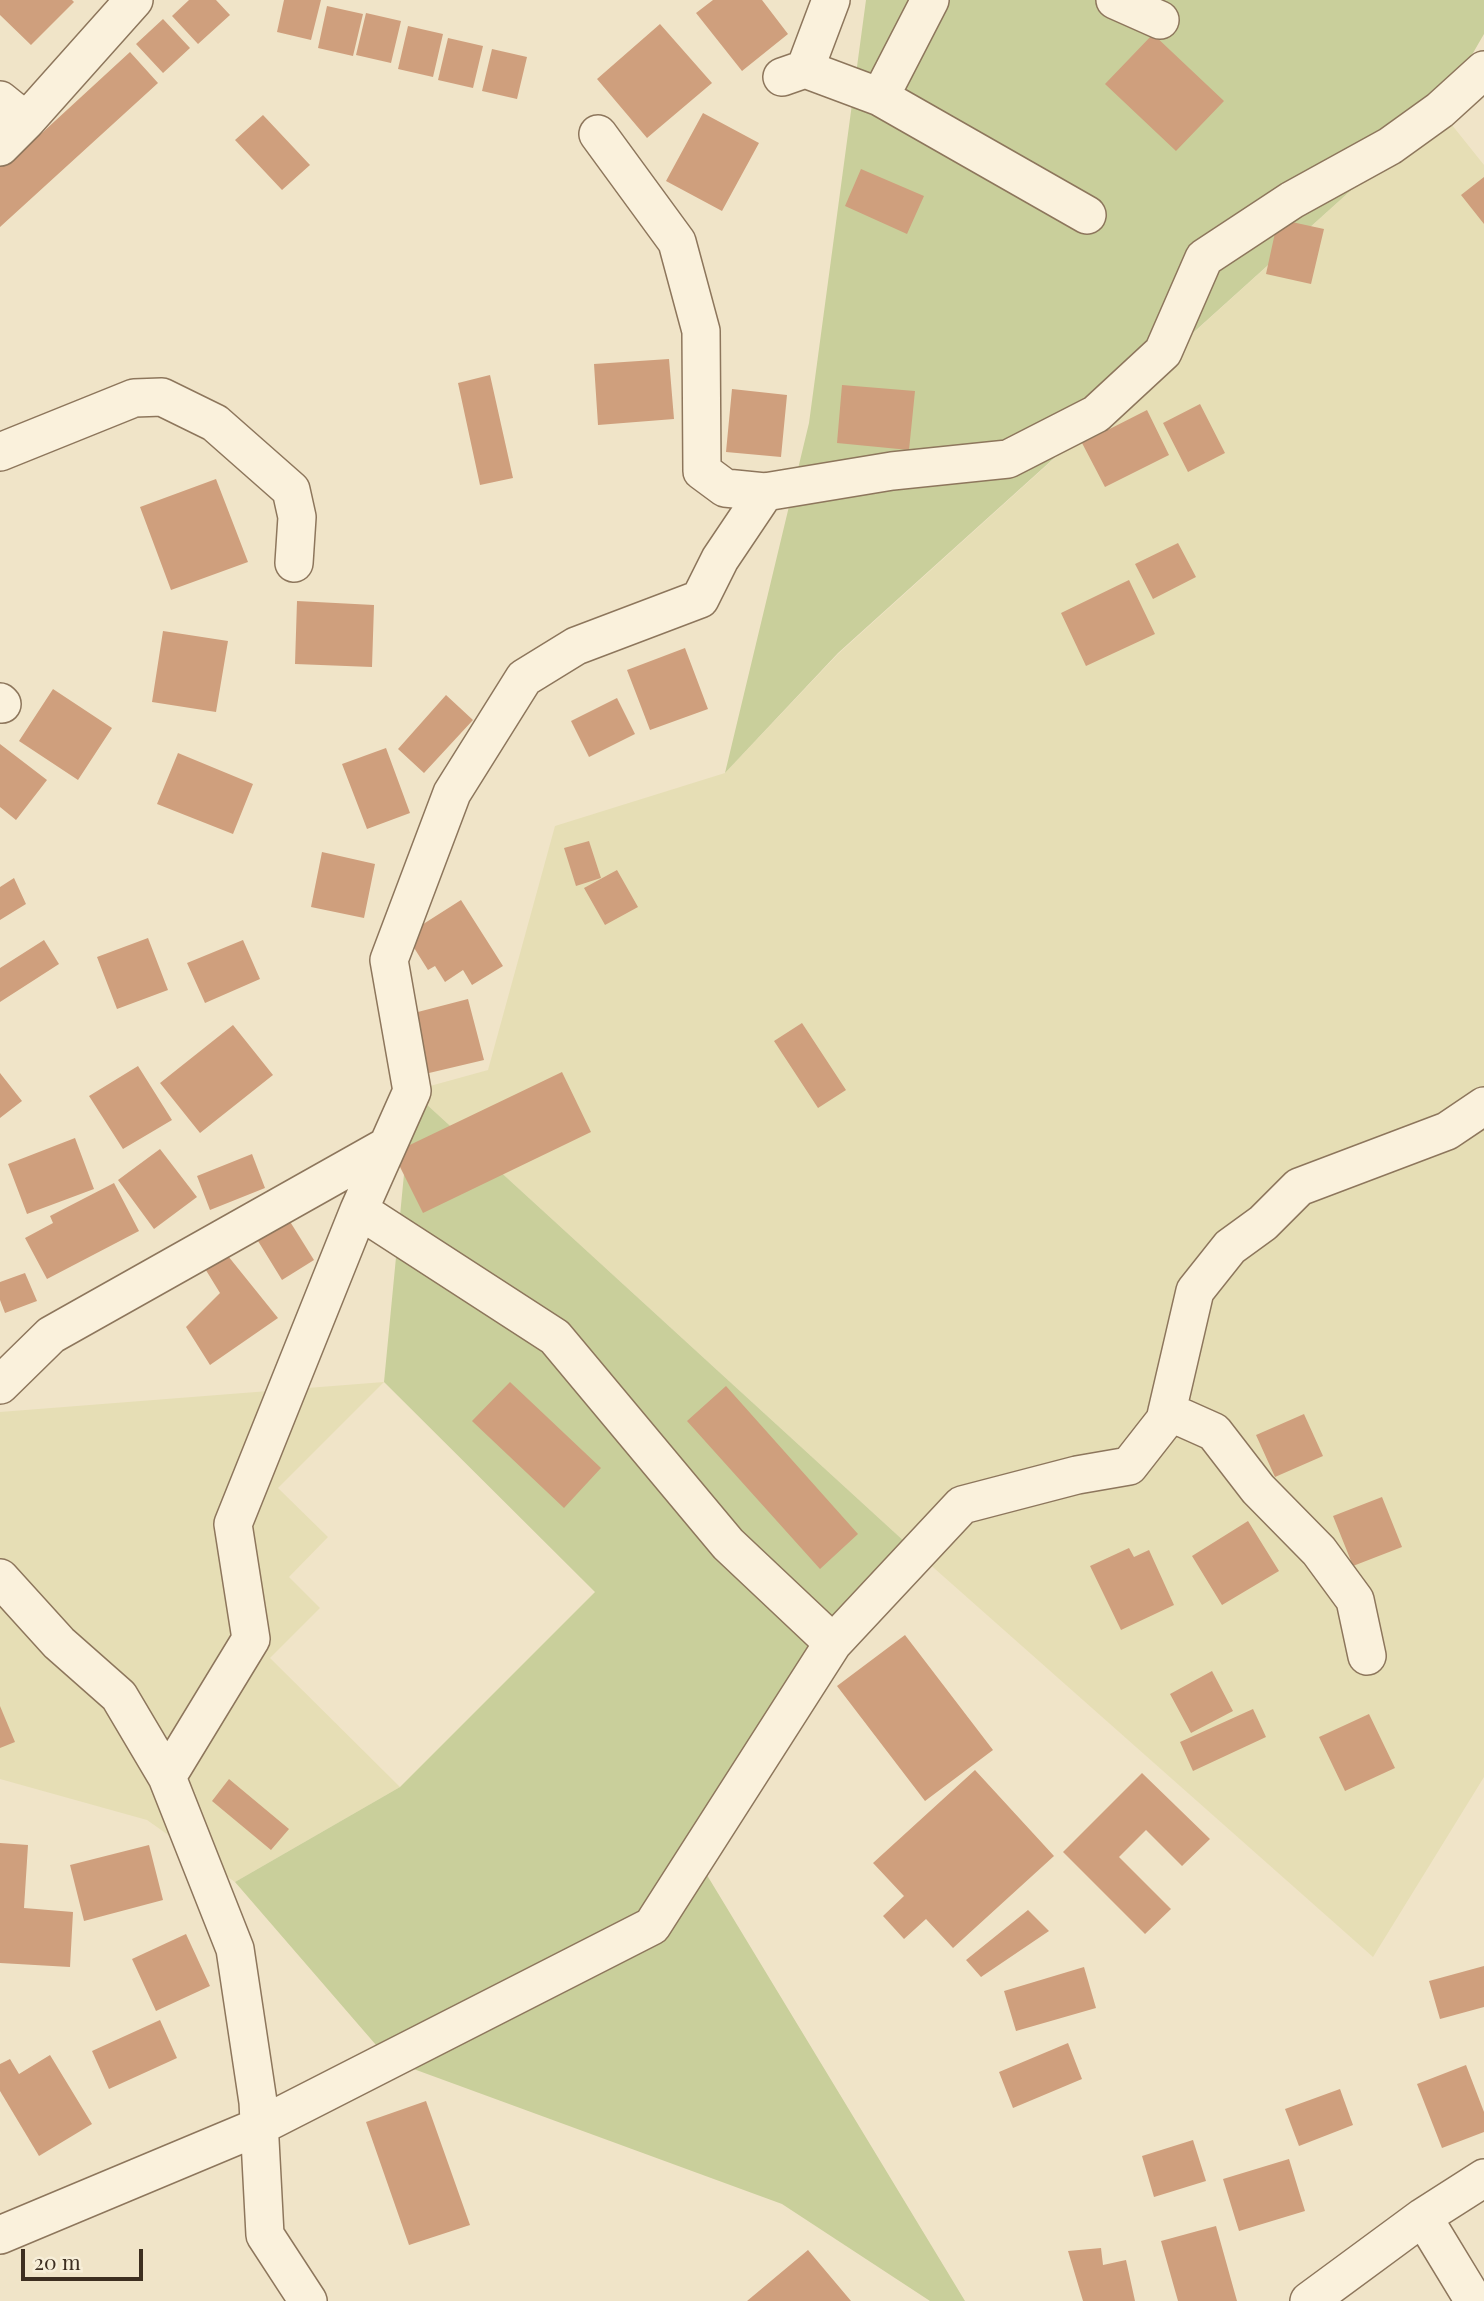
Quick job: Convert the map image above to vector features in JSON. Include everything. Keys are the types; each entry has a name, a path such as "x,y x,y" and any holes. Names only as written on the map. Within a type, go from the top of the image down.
{"street":[{"path":"0,147 13,111 134,0"},
{"path":"831,0 793,73 880,97 1087,215"},
{"path":"880,97 930,0"},
{"path":"1115,0 1160,20"},
{"path":"598,134 677,242 701,331 702,471 725,488 765,492 892,471 1008,459 1096,414 1163,352 1204,258 1292,200 1390,146 1440,110 1484,70"},
{"path":"0,452 134,398 162,397 215,423 291,490 297,517 294,564"},
{"path":"167,1777 251,1639 233,1524 359,1210 412,1091 389,960 452,793 524,678 576,646 700,599 720,559 765,492"},
{"path":"0,2235 258,2127 652,1926 833,1643 962,1506 1077,1475 1129,1466 1165,1420 1195,1291 1230,1247 1264,1223 1299,1187 1447,1131 1484,1106"},
{"path":"0,1385 51,1335 387,1146"},
{"path":"359,1210 555,1337 728,1544 833,1643"},
{"path":"1167,1411 1214,1432 1258,1489 1319,1551 1355,1600 1367,1656"},
{"path":"0,1578 59,1643 119,1696 167,1777 235,1949 258,2102 265,2235 308,2301"},
{"path":"1309,2301 1423,2217 1484,2178"},
{"path":"1423,2217 1474,2301"}],"shaded area":[{"path":"1440,110 1484,165 1484,1777 1373,1957 917,1553 412,1091 488,1070 555,826 725,773 838,654"},
{"path":"384,1382 278,1488 328,1537 289,1577 320,1608 270,1658 400,1787 235,1882 147,1820 0,1779 0,1412"}],"green space":[{"path":"866,0 1484,0 1484,34 1440,110 838,653 725,773 809,423"},
{"path":"412,1091 917,1553 696,1857 965,2301 930,2301 782,2204 389,2060 235,1882 400,1787 595,1592 384,1382"}],"building":[{"path":"0,0 74,2 31,45 0,15"},
{"path":"189,0 216,0 230,15 198,44 172,16"},
{"path":"284,0 321,0 311,40 277,32"},
{"path":"713,0 762,0 788,34 742,71 696,13"},
{"path":"327,6 363,14 353,56 318,48"},
{"path":"366,13 401,21 391,63 356,55"},
{"path":"163,19 190,48 163,73 136,44"},
{"path":"660,24 712,83 647,138 597,79"},
{"path":"408,26 443,34 433,77 398,69"},
{"path":"1153,34 1224,101 1176,151 1105,84"},
{"path":"448,38 483,46 473,88 438,80"},
{"path":"492,49 527,57 517,99 482,91"},
{"path":"130,52 158,83 0,227 0,165 43,132"},
{"path":"703,113 759,143 722,211 666,181"},
{"path":"263,115 310,165 282,190 235,140"},
{"path":"861,169 924,196 907,234 845,206"},
{"path":"1484,177 1484,224 1461,195"},
{"path":"1278,219 1324,229 1311,284 1266,274"},
{"path":"669,359 674,419 598,425 594,364"},
{"path":"490,375 513,478 480,485 458,383"},
{"path":"842,385 915,391 909,450 837,443"},
{"path":"732,389 787,395 781,457 726,452"},
{"path":"1200,404 1225,453 1188,472 1163,423"},
{"path":"1147,410 1169,455 1105,487 1082,443"},
{"path":"216,479 248,562 171,590 140,507"},
{"path":"1178,543 1196,577 1153,599 1135,564"},
{"path":"1129,580 1155,634 1086,666 1061,613"},
{"path":"297,601 374,605 372,667 295,664"},
{"path":"163,631 228,641 216,712 152,702"},
{"path":"685,648 708,709 650,730 627,670"},
{"path":"53,689 112,728 78,780 19,741"},
{"path":"446,695 473,720 424,773 398,749"},
{"path":"617,698 635,734 589,757 571,721"},
{"path":"0,744 47,780 16,820 0,807"},
{"path":"386,748 410,813 367,829 342,764"},
{"path":"178,753 253,784 233,834 157,804"},
{"path":"589,841 601,878 576,886 564,848"},
{"path":"322,852 375,864 364,918 311,907"},
{"path":"617,870 638,907 605,925 584,888"},
{"path":"14,878 26,904 0,920 0,887"},
{"path":"461,900 503,966 472,985 463,970 445,982 435,966 428,970 406,935"},
{"path":"148,938 168,990 117,1009 97,957"},
{"path":"44,940 59,964 0,1002 0,968"},
{"path":"243,940 260,979 205,1003 187,963"},
{"path":"468,999 484,1060 429,1073 410,1014"},
{"path":"802,1023 846,1090 818,1108 774,1041"},
{"path":"233,1025 273,1075 200,1133 160,1083"},
{"path":"138,1066 172,1120 123,1149 89,1096"},
{"path":"562,1072 591,1132 423,1213 393,1153"},
{"path":"0,1073 22,1101 0,1118"},
{"path":"75,1138 94,1189 27,1214 8,1164"},
{"path":"160,1149 197,1197 154,1229 118,1180"},
{"path":"252,1154 265,1188 210,1210 197,1176"},
{"path":"114,1183 139,1231 47,1279 25,1238 53,1223 50,1216"},
{"path":"289,1220 314,1260 282,1280 258,1241"},
{"path":"224,1251 278,1318 210,1365 186,1327 220,1293 204,1267"},
{"path":"25,1273 37,1301 5,1313 0,1300 0,1282"},
{"path":"510,1382 601,1468 564,1508 472,1421"},
{"path":"726,1386 858,1534 820,1569 687,1421"},
{"path":"1304,1414 1323,1456 1275,1477 1256,1435"},
{"path":"1382,1497 1402,1547 1353,1566 1333,1516"},
{"path":"1248,1521 1279,1571 1222,1605 1192,1556"},
{"path":"1129,1548 1134,1557 1149,1550 1174,1605 1121,1630 1090,1566"},
{"path":"905,1635 993,1750 925,1801 837,1686"},
{"path":"1212,1671 1233,1711 1191,1733 1170,1694"},
{"path":"0,1706 15,1742 0,1748"},
{"path":"1253,1709 1266,1737 1193,1771 1180,1742"},
{"path":"1369,1714 1395,1768 1345,1791 1319,1737"},
{"path":"975,1770 1054,1856 953,1948 926,1919 904,1939 883,1916 904,1896 873,1863"},
{"path":"1142,1773 1210,1839 1182,1866 1146,1830 1119,1857 1171,1909 1145,1934 1063,1852"},
{"path":"229,1779 289,1829 271,1850 212,1801"},
{"path":"0,1843 28,1845 24,1908 73,1912 70,1967 0,1963"},
{"path":"149,1845 163,1900 84,1921 70,1865"},
{"path":"1028,1910 1049,1931 981,1977 966,1960"},
{"path":"186,1934 210,1986 156,2011 132,1959"},
{"path":"1484,1966 1484,2007 1440,2019 1429,1981"},
{"path":"1084,1967 1096,2008 1016,2031 1004,1991"},
{"path":"160,2020 177,2058 109,2089 92,2051"},
{"path":"1068,2043 1082,2079 1013,2108 999,2072"},
{"path":"50,2055 92,2124 39,2156 0,2091 0,2064 10,2059 19,2074"},
{"path":"1466,2065 1484,2112 1484,2132 1442,2148 1417,2084"},
{"path":"1340,2089 1353,2125 1299,2146 1285,2109"},
{"path":"426,2101 470,2225 409,2245 366,2122"},
{"path":"1193,2140 1206,2181 1154,2197 1142,2156"},
{"path":"1289,2159 1305,2211 1239,2231 1223,2179"},
{"path":"1216,2226 1237,2301 1178,2301 1161,2241"},
{"path":"1101,2248 1103,2265 1126,2260 1135,2301 1083,2301 1068,2251"},
{"path":"808,2250 851,2301 747,2301"}]}
